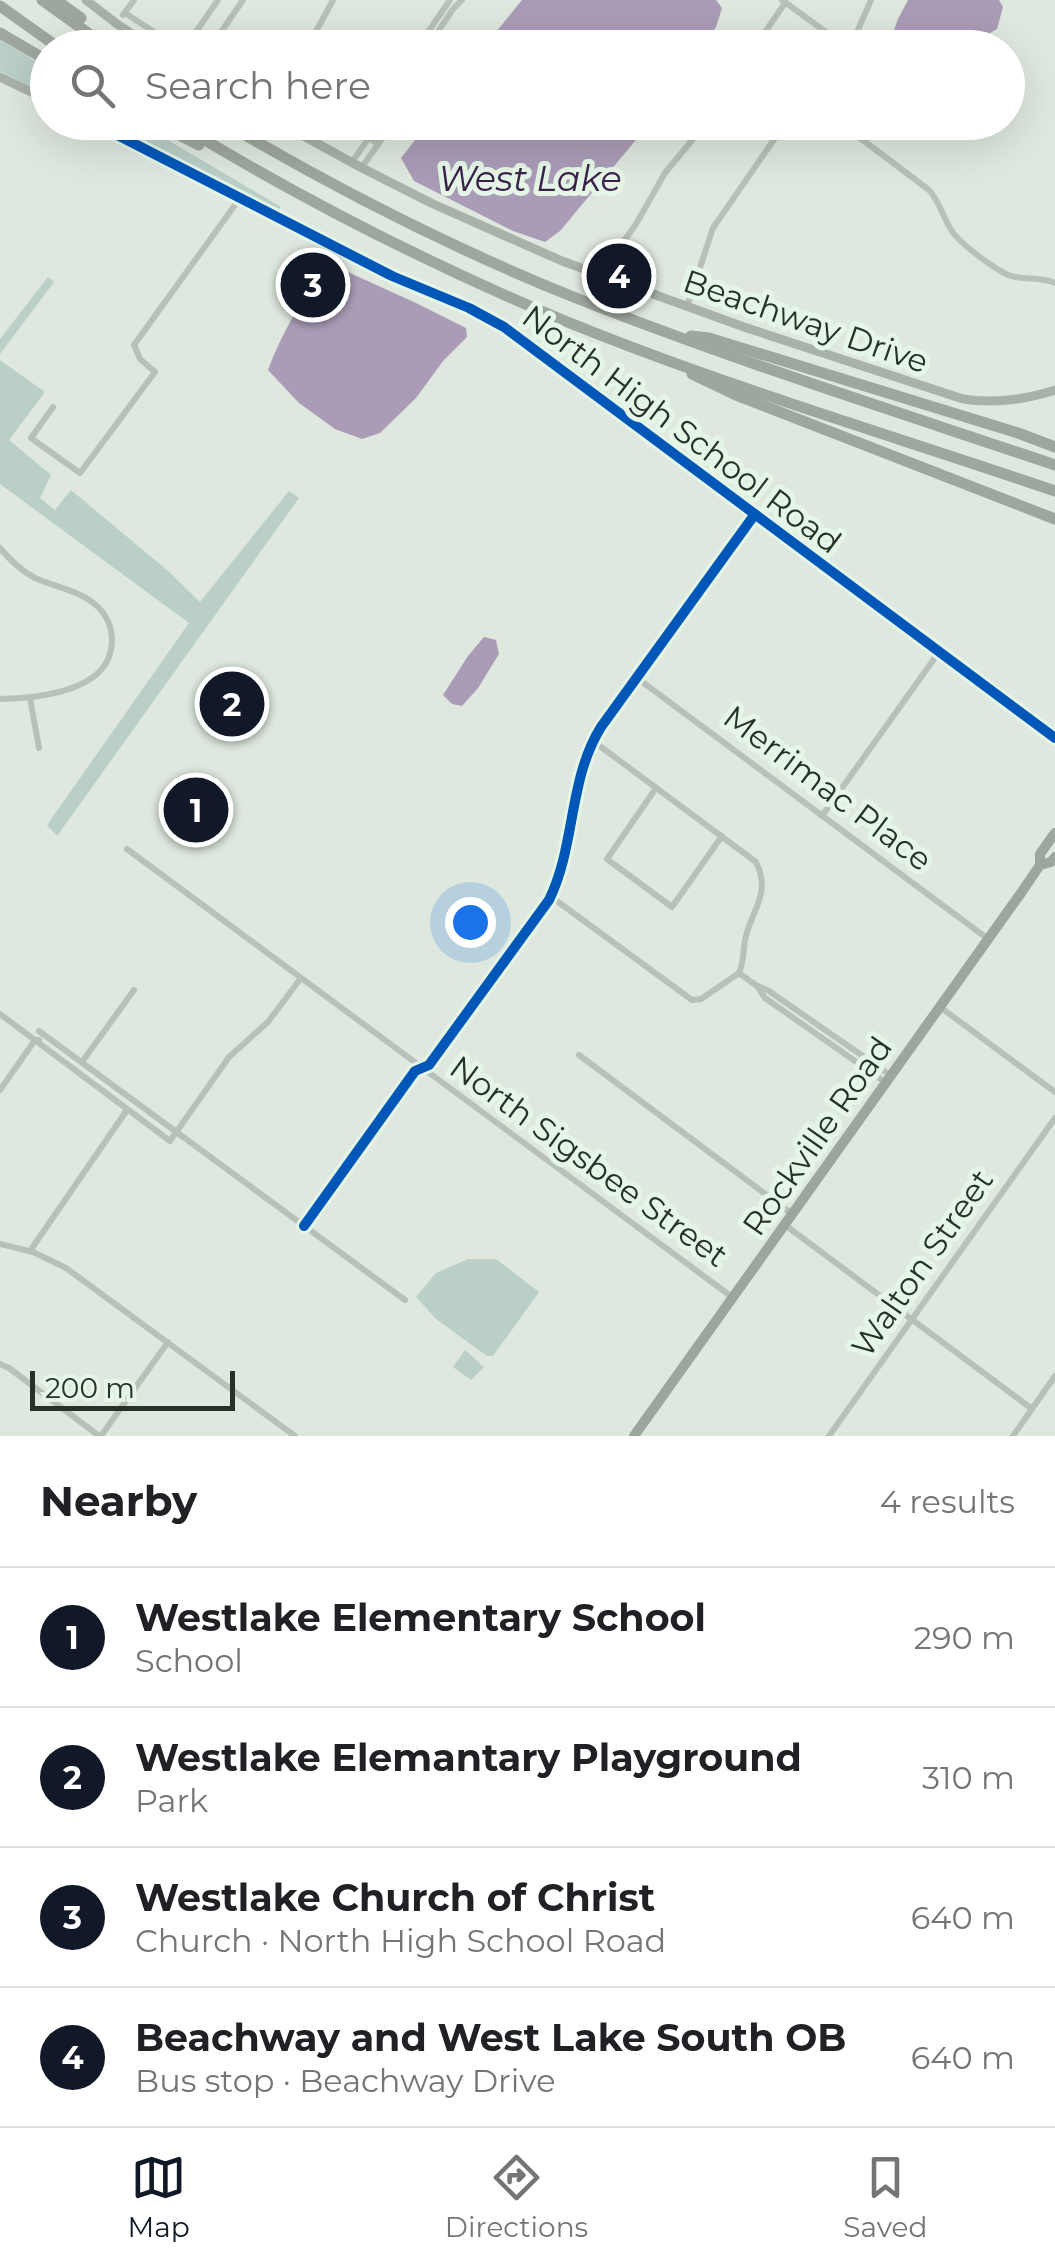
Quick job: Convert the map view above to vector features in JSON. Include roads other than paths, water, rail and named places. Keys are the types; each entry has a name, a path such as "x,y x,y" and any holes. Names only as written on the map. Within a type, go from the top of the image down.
{"highway":[{"path":"42,0 84,30"},
{"path":"56,0 96,30"},
{"path":"0,6 34,30"},
{"path":"0,33 30,50"},
{"path":"191,140 402,247 554,316 640,350 1055,490"},
{"path":"206,140 282,185"},
{"path":"256,140 337,186 532,280 672,334 1055,465"},
{"path":"672,334 710,338 1055,444"},
{"path":"640,350 736,395 1055,519"}],"main road":[{"name":"Rockville Road","path":"634,1436 1040,865 1040,854 1055,833"},
{"name":"Rockville Road","path":"1040,865 1055,857"}],"street":[{"path":"86,0 126,30"},
{"path":"117,24 134,0"},
{"path":"197,30 218,0"},
{"path":"223,30 244,0"},
{"path":"317,30 334,0"},
{"path":"434,0 449,5"},
{"path":"430,30 449,5 462,0"},
{"path":"857,30 870,0"},
{"path":"765,30 784,1 824,30"},
{"path":"437,30 449,5"},
{"path":"125,13 151,30"},
{"path":"0,76 30,91"},
{"name":"North High School Road","path":"128,140 392,276 495,322 1055,738"},
{"name":"Beachway Drive","path":"310,140 546,254 687,307 956,398 1004,402 1055,390"},
{"path":"352,163 368,140"},
{"path":"373,140 378,144"},
{"path":"362,168 381,140"},
{"path":"600,275 665,173 692,140"},
{"path":"687,307 712,228 773,140"},
{"path":"862,140 929,190 952,232 1000,270 1016,278 1055,282"},
{"path":"53,407 31,438 80,474 155,372 140,359 134,345 240,197"},
{"path":"304,1226 415,1071 428,1066 550,896 561,868 581,772 593,741 755,514"},
{"path":"0,548 31,576 92,602 112,630 109,657 95,677 30,698 0,699"},
{"path":"822,816 939,652"},
{"name":"Merrimac Place","path":"637,678 988,938"},
{"path":"30,698 38,748"},
{"path":"550,896 692,1000 700,999 739,973 748,928 762,894 756,862 593,741"},
{"path":"656,788 607,859 672,907 722,836"},
{"name":"North Sigsbee Street","path":"127,848 732,1298"},
{"path":"739,973 757,986 764,998 887,1078"},
{"path":"0,1014 170,1142 230,1057 268,1022 301,978"},
{"path":"82,1063 134,990"},
{"path":"940,1006 1055,1092"},
{"path":"39,1031 405,1300"},
{"path":"35,1040 50,1039"},
{"path":"0,1090 35,1040"},
{"path":"579,1055 792,1214"},
{"path":"30,1251 127,1110"},
{"name":"Walton Street","path":"829,1436 1055,1118"},
{"path":"784,1225 1032,1409"},
{"path":"0,1244 58,1262 295,1436"},
{"path":"0,1364 100,1436 168,1342"},
{"path":"1012,1436 1055,1376"}],"water":[{"path":"522,0 716,0 722,8 714,30 498,30"},
{"path":"908,0 999,0 1003,7 995,30 894,30"},
{"name":"West Lake","path":"415,140 636,140 560,231 545,242 513,231 414,181 401,158"},
{"path":"339,268 466,328 467,337 443,361 416,398 380,433 362,439 335,429 299,403 268,370 285,331 322,270"},
{"path":"484,637 496,640 499,654 462,706 452,704 443,695"}],"place":[{"name":"Beachway and West Lake South OB","path":"619,276"},
{"name":"Westlake Church of Christ","path":"313,285"},
{"name":"Westlake Elemantary Playground","path":"232,704"},
{"name":"Westlake Elementary School","path":"196,810"}]}
